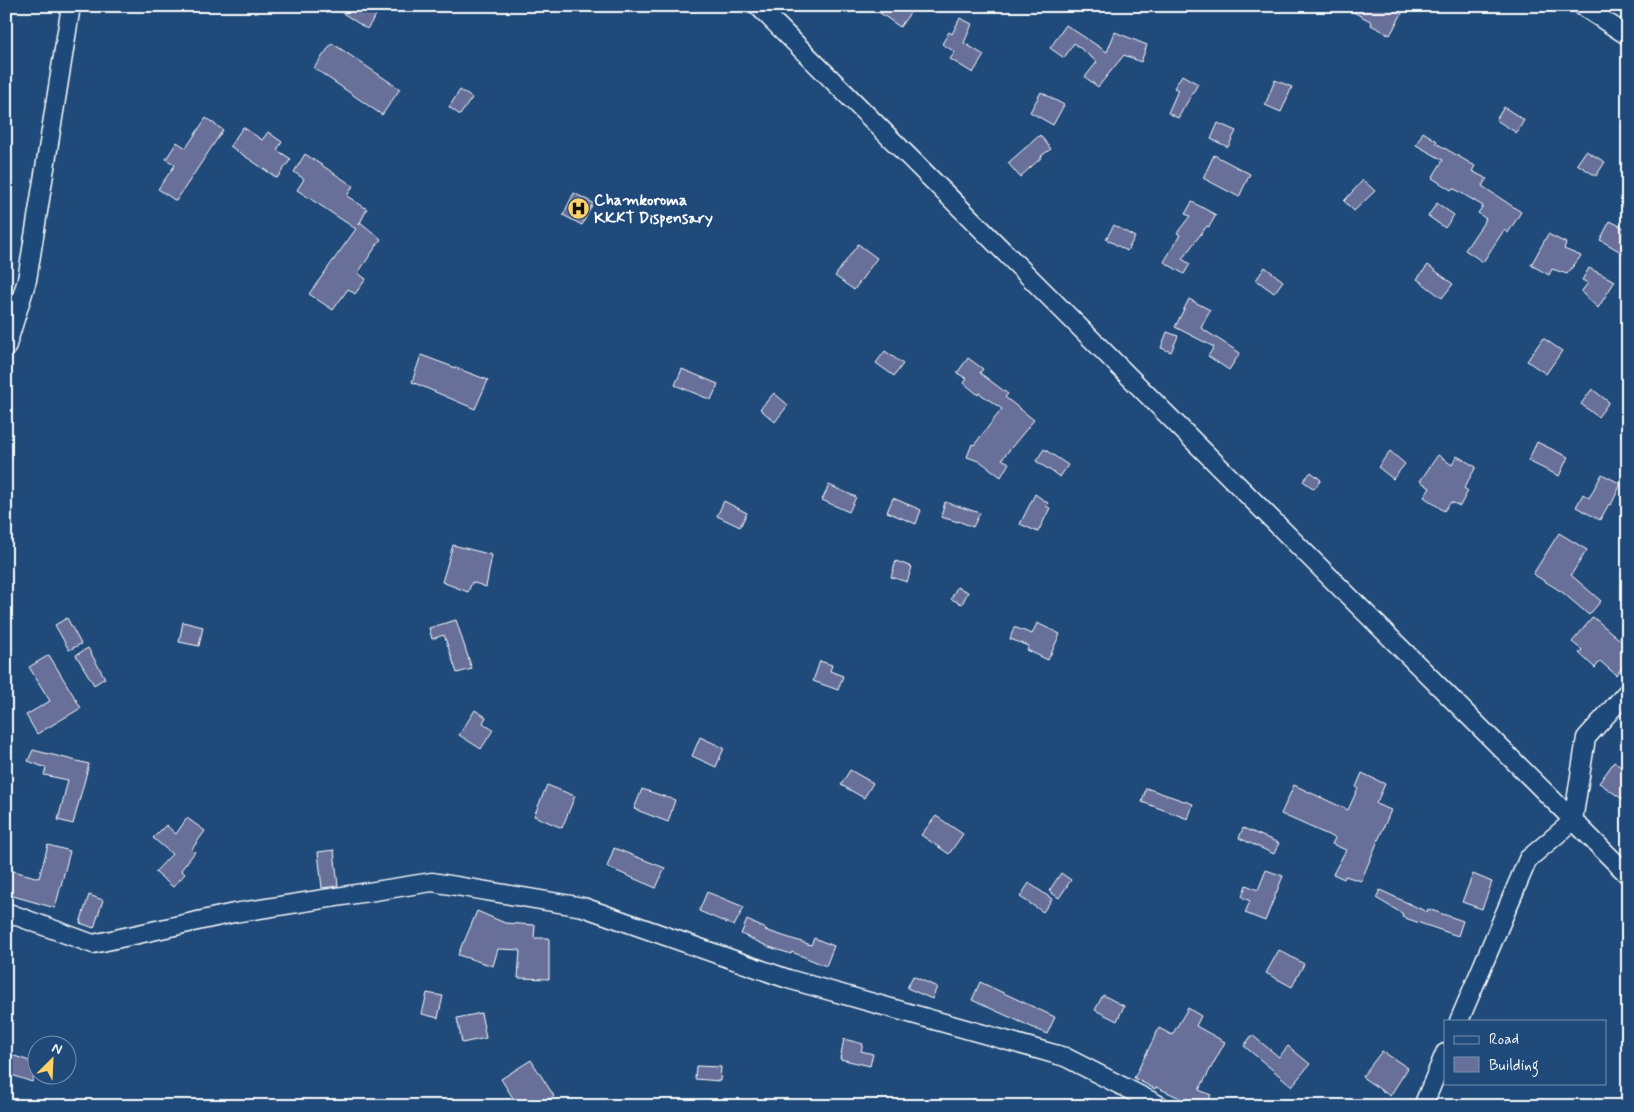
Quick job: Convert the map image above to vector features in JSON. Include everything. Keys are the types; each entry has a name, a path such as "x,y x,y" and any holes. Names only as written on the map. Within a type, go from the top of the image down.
{"street":[{"path":"6,348 27,280 71,6"},
{"path":"758,6 1628,875"},
{"path":"1582,6 1628,36"},
{"path":"1459,1020 1528,859 1573,821 1586,738 1628,691"},
{"path":"6,912 93,944 234,913 432,882 583,908 788,979 1065,1057 1161,1106"},
{"path":"1423,1106 1444,1055"}],"building":[{"path":"332,6 382,6 367,29"},
{"path":"870,6 915,6 900,27"},
{"path":"1342,6 1406,6 1390,35 1371,25 1372,22"},
{"path":"960,18 972,24 964,43 984,55 973,73 950,59 955,52 942,44 949,32 952,34"},
{"path":"1066,25 1107,52 1115,32 1147,45 1141,62 1124,55 1098,87 1085,77 1097,62 1074,43 1064,58 1050,48"},
{"path":"332,43 400,89 382,115 314,68"},
{"path":"1182,75 1198,84 1178,118 1168,113 1178,90 1174,88"},
{"path":"1275,80 1292,87 1281,112 1265,105"},
{"path":"460,90 472,98 460,115 449,107"},
{"path":"1041,92 1064,105 1053,125 1030,112"},
{"path":"1504,107 1524,120 1517,133 1496,120"},
{"path":"206,118 223,130 176,201 158,189 175,165 166,159 177,142 186,148"},
{"path":"1218,123 1236,131 1228,147 1211,139"},
{"path":"243,127 262,140 268,132 282,142 277,150 291,159 277,178 230,146"},
{"path":"1423,132 1437,141 1436,143 1475,166 1472,171 1487,179 1482,186 1521,212 1508,233 1504,230 1483,262 1465,250 1486,219 1478,213 1483,206 1432,178 1443,160 1416,145"},
{"path":"1040,135 1051,149 1041,156 1020,177 1008,163"},
{"path":"1586,151 1605,162 1596,176 1577,164"},
{"path":"305,154 353,186 347,196 367,209 360,222 381,239 358,273 366,279 355,294 348,289 333,310 309,294 356,229 297,190 304,179 294,172"},
{"path":"1214,155 1250,174 1239,197 1203,178"},
{"path":"1363,180 1375,191 1354,211 1344,201"},
{"name":"Chamkoroma KKKT Dispensary","path":"574,193 593,203 582,225 563,215"},
{"path":"1192,202 1216,215 1209,227 1207,226 1182,259 1190,264 1184,274 1164,262 1180,235 1177,233 1190,216 1185,214"},
{"path":"1437,203 1454,215 1445,228 1428,216"},
{"path":"1610,221 1628,230 1628,256 1600,240"},
{"path":"1114,225 1135,237 1127,251 1106,239"},
{"path":"1548,234 1566,243 1564,249 1581,256 1567,274 1552,269 1549,275 1531,265"},
{"path":"858,244 877,258 854,290 835,276"},
{"path":"1428,265 1453,284 1442,298 1417,279"},
{"path":"1265,267 1283,281 1274,293 1256,280"},
{"path":"1589,268 1615,281 1598,308 1581,292 1588,283 1582,280"},
{"path":"1189,299 1210,310 1201,328 1240,353 1229,370 1208,356 1214,347 1175,327"},
{"path":"1167,332 1178,336 1171,352 1161,348"},
{"path":"1543,338 1562,351 1546,374 1527,361"},
{"path":"885,351 903,364 894,376 876,363"},
{"path":"421,355 488,380 475,409 412,382"},
{"path":"968,358 983,369 980,373 1008,394 1005,397 1034,420 1002,459 1009,463 1001,477 981,462 967,457 972,444 974,445 1002,409 979,393 978,395 964,383 967,379 957,373"},
{"path":"682,369 718,384 711,400 675,385"},
{"path":"1592,389 1609,402 1598,417 1581,404"},
{"path":"774,393 788,405 775,422 760,409"},
{"path":"1537,442 1568,457 1559,476 1528,461"},
{"path":"1044,449 1068,465 1060,477 1036,461"},
{"path":"1390,451 1405,464 1393,479 1378,467"},
{"path":"1438,455 1452,465 1457,456 1476,467 1464,488 1468,491 1460,506 1451,502 1444,511 1424,497 1430,488 1420,481"},
{"path":"1311,472 1321,480 1314,489 1303,481"},
{"path":"1602,474 1621,484 1611,505 1609,504 1600,520 1576,507 1583,494 1589,498"},
{"path":"829,485 856,497 849,512 822,500"},
{"path":"1035,494 1048,503 1046,506 1050,508 1038,532 1020,524"},
{"path":"893,498 921,510 916,524 887,512"},
{"path":"724,501 747,513 740,527 717,516"},
{"path":"945,502 980,513 973,527 941,517"},
{"path":"1559,533 1587,550 1571,575 1601,601 1589,615 1562,592 1533,574"},
{"path":"453,545 492,555 486,587 472,582 468,592 442,582"},
{"path":"896,561 912,567 907,582 891,577"},
{"path":"957,587 968,592 962,604 951,599"},
{"path":"1593,617 1619,639 1628,628 1628,661 1616,675 1600,661 1595,668 1579,653 1582,650 1572,642"},
{"path":"67,618 81,644 69,650 55,625"},
{"path":"456,620 472,669 457,673 444,635 432,639 429,628"},
{"path":"183,622 203,627 199,646 179,642"},
{"path":"1037,623 1060,634 1048,660 1027,650 1029,646 1010,639 1014,627 1032,634"},
{"path":"88,648 105,678 94,685 76,655"},
{"path":"49,655 81,708 37,734 26,715 50,701 29,667"},
{"path":"820,661 832,665 830,671 843,676 838,690 813,681"},
{"path":"475,710 486,717 483,723 493,730 481,749 459,735"},
{"path":"700,737 724,748 716,767 692,756"},
{"path":"33,750 89,764 73,824 58,820 68,780 44,775 46,768 28,761"},
{"path":"1614,762 1628,772 1628,803 1599,783"},
{"path":"850,770 873,783 864,798 841,785"},
{"path":"1362,773 1385,784 1376,804 1391,810 1361,881 1345,876 1344,879 1333,874 1346,850 1332,844 1335,838 1281,814 1294,785 1348,810 1358,788 1356,787"},
{"path":"547,785 575,796 562,828 534,816"},
{"path":"1146,788 1193,804 1188,819 1142,802"},
{"path":"642,789 675,800 668,822 634,809"},
{"path":"936,816 963,834 949,854 921,835"},
{"path":"187,818 205,831 192,849 195,852 181,870 185,874 173,887 155,872 172,854 153,838 166,825 176,834"},
{"path":"1243,828 1279,843 1274,854 1239,838"},
{"path":"48,845 70,851 55,908 6,894 6,882 10,870 39,878"},
{"path":"614,848 665,868 656,888 607,867"},
{"path":"334,850 338,886 322,888 318,852"},
{"path":"1266,870 1283,876 1265,921 1245,913 1250,901 1242,897 1246,885 1258,890"},
{"path":"1061,873 1071,880 1059,898 1049,891"},
{"path":"1473,874 1492,882 1482,909 1462,902"},
{"path":"1029,883 1052,899 1043,912 1020,897"},
{"path":"1380,890 1427,912 1428,909 1463,921 1458,936 1402,917 1403,914 1376,898"},
{"path":"707,892 744,907 734,926 699,911"},
{"path":"89,895 103,900 94,928 80,923"},
{"path":"477,911 505,923 535,925 534,938 549,938 549,979 518,978 520,950 498,949 493,966 458,955"},
{"path":"747,920 765,930 811,945 814,938 834,946 826,966 792,952 791,954 769,947 741,934"},
{"path":"1279,950 1304,964 1292,987 1266,973"},
{"path":"913,976 937,987 932,999 907,988"},
{"path":"980,982 1055,1017 1047,1034 972,1000"},
{"path":"427,993 443,996 438,1018 422,1014"},
{"path":"1103,995 1124,1006 1117,1021 1095,1010"},
{"path":"1188,1008 1201,1016 1196,1026 1225,1042 1199,1090 1211,1095 1206,1106 1197,1106 1156,1087 1155,1089 1134,1078 1159,1028 1172,1035"},
{"path":"481,1013 486,1038 462,1043 457,1018"},
{"path":"1252,1035 1279,1057 1288,1046 1310,1064 1292,1086 1244,1046"},
{"path":"844,1039 863,1044 861,1051 873,1054 870,1066 840,1059"},
{"path":"1382,1051 1408,1068 1390,1096 1362,1077"},
{"path":"6,1053 28,1061 28,1081 6,1073"},
{"path":"531,1060 554,1096 540,1106 518,1106 501,1079"},
{"path":"696,1066 721,1067 720,1081 695,1079"}],"place":[{"name":"Chamkoroma KKKT Dispensary","path":"578,209"}]}
